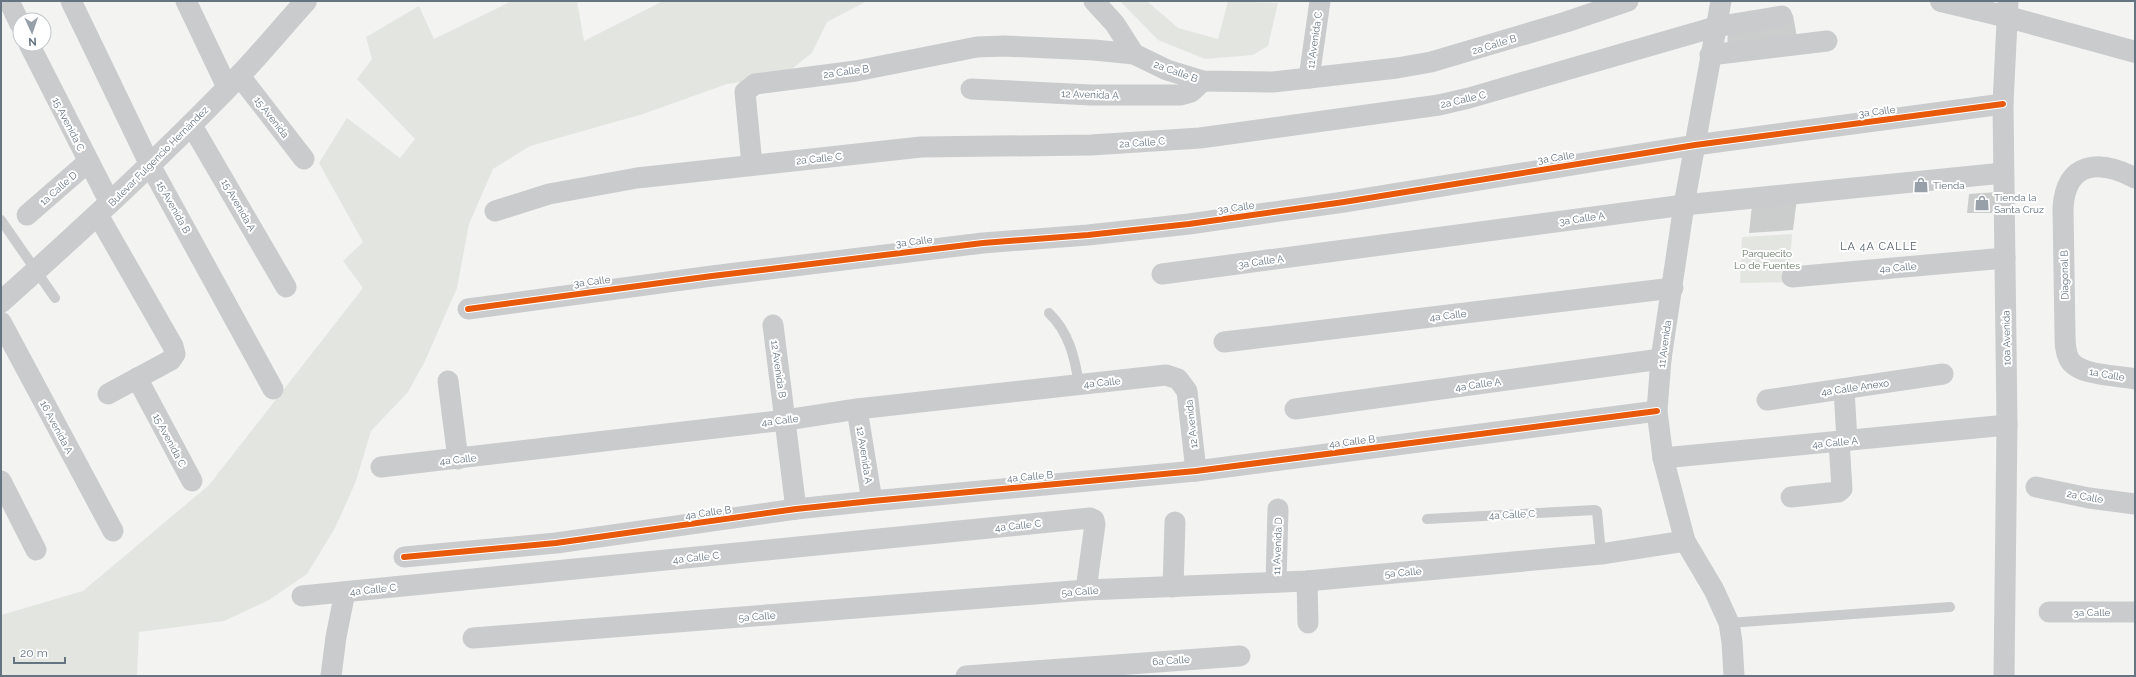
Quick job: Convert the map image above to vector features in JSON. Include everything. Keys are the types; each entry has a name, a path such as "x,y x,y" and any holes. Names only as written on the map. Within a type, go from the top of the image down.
{"street":[{"path":"9,1 14,12"},
{"name":"15 Avenida B","path":"71,1 150,165 273,388"},
{"path":"186,1 233,81"},
{"path":"1094,1 1115,24 1134,54"},
{"name":"11 Avenida C","path":"1308,78 1320,1"},
{"name":"2a Calle B","path":"752,165 745,92 755,84 856,70 977,47 1094,50 1134,54 1167,70 1203,81 1273,82 1397,68 1431,62 1566,22 1628,1"},
{"name":"11 Avenida","path":"1721,1 1715,27 1684,205 1661,359 1657,411 1663,458 1685,541 1714,590 1729,623 1732,642 1734,676"},
{"path":"1941,1 2008,9 2135,52"},
{"name":"Bulevar Fulgencio Hernández","path":"1,302 104,209 191,124 233,81 297,5"},
{"name":"10a Avenida","path":"2004,676 2007,425 2003,104 2008,9"},
{"name":"2a Calle C","path":"495,211 549,194 637,178 752,165 921,147 1091,145 1200,138 1439,105 1476,96 1715,27 1782,16"},
{"path":"1710,55 1827,40"},
{"name":"15 Avenida C","path":"34,52 88,162 104,209 173,346 175,354 171,360 137,378 192,481"},
{"name":"15 Avenida","path":"233,81 304,158"},
{"name":"12 Avenida A","path":"971,89 1091,95 1180,95 1191,92 1203,81"},
{"name":"3a Calle","path":"468,309 712,276 975,244 1088,235 1189,224 1344,202 1695,145 2003,104"},
{"name":"15 Avenida A","path":"191,124 286,287"},
{"name":"1a Calle D","path":"27,215 88,162"},
{"name":"Diagonal B","path":"2079,368 2069,360 2066,352 2063,208 2066,188 2071,179 2081,169 2092,167 2111,169 2135,178"},
{"name":"3a Calle A","path":"1162,274 1684,205 2003,173"},
{"name":"4a Calle","path":"1792,277 2005,258"},
{"name":"4a Calle","path":"1224,342 1672,288"},
{"name":"16 Avenida A","path":"1,322 113,531"},
{"name":"12 Avenida B","path":"773,325 796,509"},
{"name":"4a Calle A","path":"1294,409 1661,359"},
{"name":"1a Calle","path":"2079,368 2091,372 2135,379"},
{"name":"4a Calle Anexo","path":"1767,400 1943,374"},
{"name":"4a Calle","path":"381,467 786,420 857,409 1166,375 1178,379"},
{"path":"108,394 137,378"},
{"name":"12 Avenida","path":"1178,379 1187,391 1196,471"},
{"path":"448,380 458,459"},
{"path":"1791,497 1838,492 1842,490 1844,389"},
{"name":"12 Avenida A","path":"857,409 872,501"},
{"name":"4a Calle B","path":"404,557 556,543 796,509 1196,471 1657,411"},
{"name":"4a Calle A","path":"1663,458 2007,425"},
{"path":"1,481 36,550"},
{"name":"2a Calle","path":"2036,487 2089,498 2135,504"},
{"name":"11 Avenida D","path":"1276,582 1278,509"},
{"name":"4a Calle C","path":"302,596 1090,518 1094,520 1095,524 1086,590"},
{"path":"1173,587 1175,522"},
{"name":"5a Calle","path":"473,638 1086,590 1307,581 1601,554 1685,541"},
{"path":"1307,581 1308,624"},
{"path":"331,676 336,637 345,592"},
{"name":"3a Calle","path":"2049,612 2135,612"},
{"name":"6a Calle","path":"966,676 1091,669 1240,656"},
{"path":"1091,669 1120,676"}],"lane":[{"path":"1,220 55,298"},
{"path":"1049,313 1058,321 1068,340 1076,365 1079,385"},
{"name":"4a Calle C","path":"1427,519 1592,509 1597,511 1601,554"},
{"path":"1729,623 1950,607"}],"green space":[{"path":"512,1 577,1 584,41 663,1 867,1 827,22 812,53 783,76 727,84 643,114 530,146 493,169 469,224 457,288 425,361 408,392 371,431 356,481 335,528 307,574 269,600 224,621 139,632 137,676 1,676 1,615 83,591 209,485 363,288 343,261 363,242 319,163 347,118 400,158 415,139 357,79 372,59 366,37 419,6 434,39"},
{"path":"1120,1 1147,1 1178,28 1218,39 1228,1 1278,3 1268,46 1253,55 1205,59 1158,40"},
{"name":"Parquecito Lo de Fuentes","path":"1792,234 1789,282 1740,283 1742,237"}],"building":[{"path":"1793,15 1798,43 1727,51 1728,27"},
{"name":"Tienda la Santa Cruz","path":"1997,192 1995,213 1967,213 1969,194"},
{"path":"1797,198 1793,230 1749,233 1752,205"}],"cycle path":[{"path":"468,309 712,276 983,243 1088,235 1189,224 1344,202 1695,145 2003,104"},
{"path":"404,557 556,543 796,509 1196,471 1657,411"}],"place":[{"name":"Tienda","path":"1921,185"},
{"name":"Tienda la Santa Cruz","path":"1982,203"}],"district":[{"name":"LA 4A CALLE","path":"1879,246"}]}
